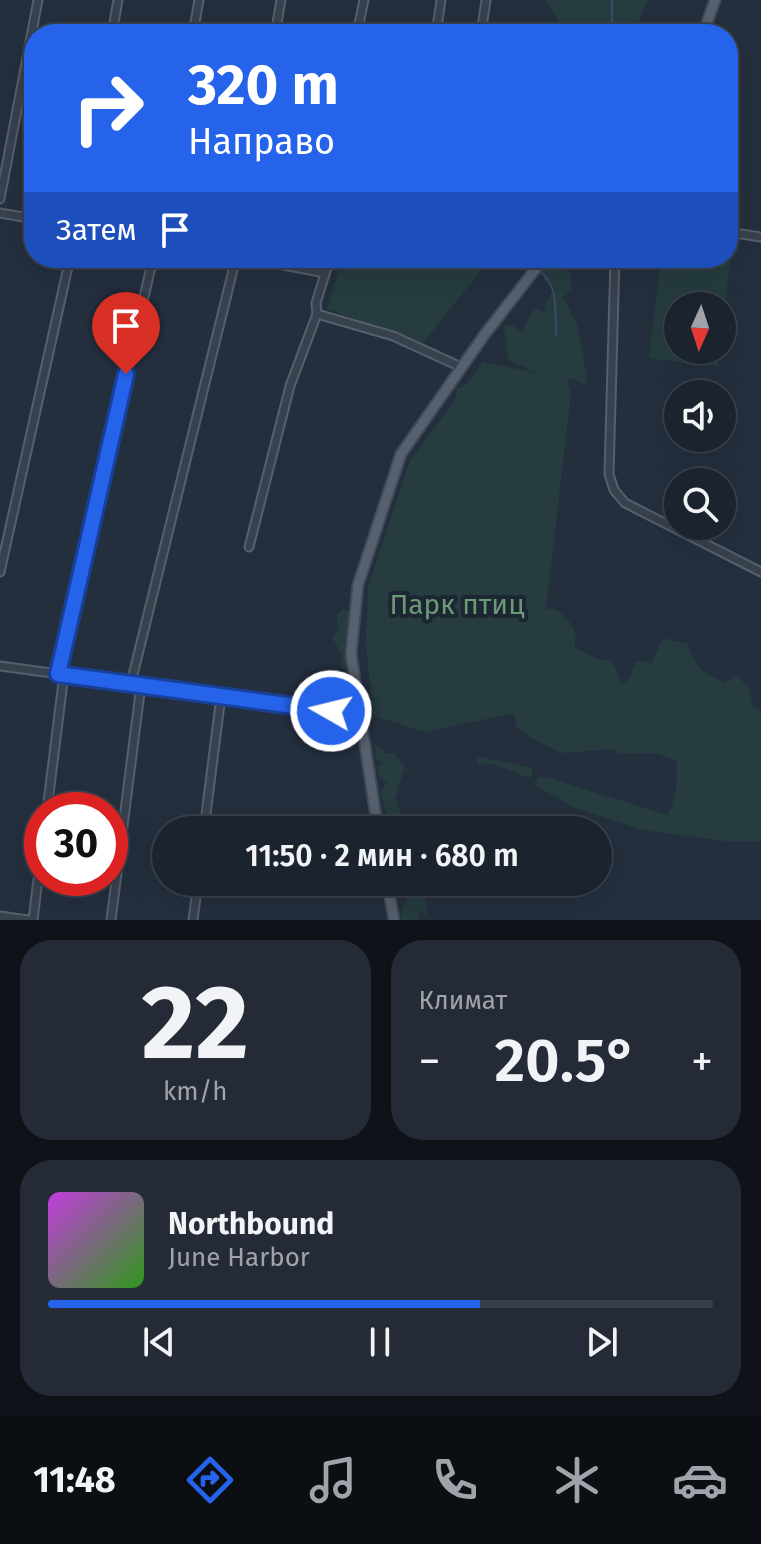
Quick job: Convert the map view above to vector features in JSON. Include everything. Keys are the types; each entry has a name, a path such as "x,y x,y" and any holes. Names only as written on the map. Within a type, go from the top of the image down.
{"main road":[{"path":"707,24 715,0"},
{"path":"376,816 351,654 353,612 361,573 401,454 461,367 536,268"},
{"path":"390,896 394,920"}],"street":[{"path":"33,24 38,0"},
{"path":"114,24 118,0"},
{"path":"195,24 199,0"},
{"path":"277,24 281,0"},
{"path":"359,24 364,0"},
{"path":"437,24 441,0"},
{"path":"482,24 486,0"},
{"path":"0,199 24,73"},
{"path":"0,213 24,217"},
{"path":"738,234 761,237"},
{"path":"0,572 68,268"},
{"path":"49,792 61,674 151,268"},
{"path":"131,683 234,268"},
{"path":"299,268 325,273"},
{"path":"249,547 290,386 317,314 316,303 327,268"},
{"path":"615,268 609,474 614,490 625,503 651,520 692,536 761,572"},
{"path":"317,314 393,336 461,367"},
{"path":"0,666 359,715"},
{"path":"111,920 141,685"},
{"path":"206,816 221,696"},
{"path":"0,916 30,920 34,896"},
{"path":"193,920 196,896"}],"green space":[{"path":"545,0 648,0 637,24 557,24 558,19"},
{"path":"339,268 483,268 423,343 327,309"},
{"name":"Парк птиц","path":"546,268 564,268 570,273 572,289 563,297 578,327 587,379 585,385 571,378 567,381 571,393 546,609 555,609 568,620 574,630 574,647 597,659 612,660 622,684 629,680 636,661 652,663 663,638 688,644 697,665 710,676 724,683 736,675 749,688 753,707 761,709 761,842 725,841 642,830 612,820 612,816 599,816 574,808 537,786 538,778 546,777 667,815 675,796 677,760 655,753 619,754 613,749 561,753 529,737 517,727 513,713 426,732 373,716 366,645 368,586 410,461 456,399 457,389 466,385 483,362 536,373 508,359 504,326 512,325 522,332 534,309 547,313 544,307 554,288 545,281 541,271"},
{"path":"660,268 729,268 727,292 664,292 664,360 649,358"},
{"path":"344,609 352,612 346,671 342,668 341,653 332,637 338,631 337,615"},
{"path":"377,745 386,753 394,754 405,767 395,798 400,816 388,816 380,792 387,783 378,776 377,767 384,763 374,757"},
{"path":"477,758 532,768 532,776 529,778 493,764 478,765"},
{"path":"403,896 425,896 427,915 420,912 419,920 401,920 402,908 407,900"}],"waterway":[{"path":"612,0 612,24"},
{"path":"540,272 553,292 556,336"}],"route":[{"path":"126,374 58,674 331,711"}]}
